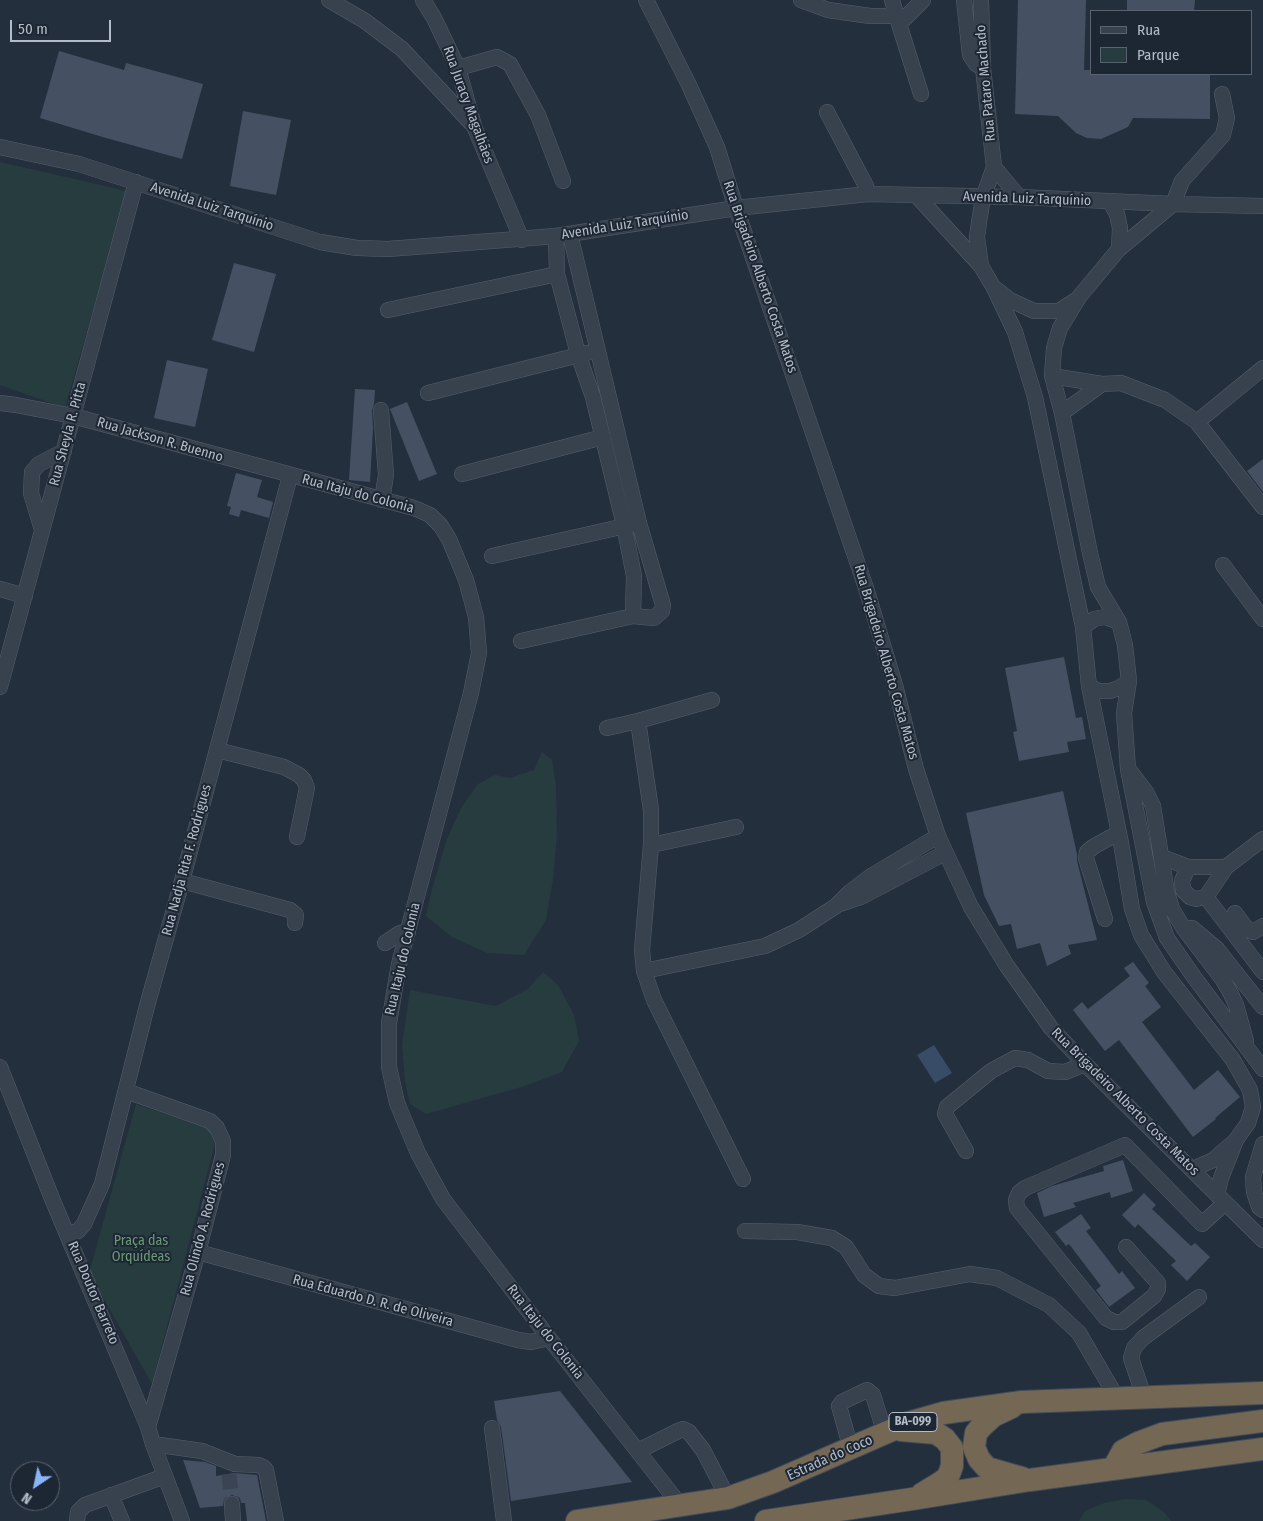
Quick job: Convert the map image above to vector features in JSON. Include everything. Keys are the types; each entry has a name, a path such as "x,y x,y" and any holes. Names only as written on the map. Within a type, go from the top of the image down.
{"highway":[{"name":"Estrada do Coco","path":"578,1521 728,1498 774,1482 908,1423 943,1413 1022,1402 1263,1393"},
{"path":"1022,1402 993,1416 982,1426 976,1433 974,1447 979,1459 987,1468 1030,1480"},
{"path":"1113,1468 1123,1451 1162,1434 1263,1421"},
{"path":"890,1432 936,1433 945,1439 952,1448 952,1466 948,1476 912,1500"},
{"path":"766,1521 912,1500 1030,1480 1263,1449"}],"street":[{"path":"329,0 365,21 402,49 474,126"},
{"name":"Rua Juracy Magalhães","path":"423,0 434,18 458,68 474,126 522,240"},
{"name":"Rua Brigadeiro Alberto Costa Matos","path":"646,0 717,146 736,208 866,588 895,685 916,769 938,836 971,907 1008,966 1051,1028 1263,1240"},
{"path":"801,0 828,10 898,20 923,0"},
{"path":"892,0 921,94"},
{"path":"964,0 970,55 976,64 983,68"},
{"name":"Rua Pataro Machado","path":"978,222 983,198 994,167 983,68 981,0"},
{"path":"458,68 497,57 510,64 538,115 563,181"},
{"path":"1222,94 1226,118 1224,135 1182,181 1173,204 1119,249 1079,297 1060,328 1054,348 1052,376 1062,413 1098,587 1119,622 1125,644 1129,681 1124,713 1128,769 1154,902 1167,938 1263,1069"},
{"path":"827,112 866,186 868,194"},
{"name":"Avenida Luiz Tarquínio","path":"0,147 79,164 320,242 358,248 388,249 522,240 736,208 868,194 1263,206"},
{"path":"981,266 977,237 978,222 1015,197 994,167"},
{"name":"Rua Sheyla R. Pitta","path":"0,687 136,182"},
{"path":"916,195 981,266 1016,332 1036,397 1083,627 1089,686 1132,909 1141,935 1164,972 1233,1060 1250,1090 1253,1107 1248,1123 1236,1140 1221,1178 1221,1199 1202,1224 1125,1145 1025,1188 1019,1193 1016,1200 1017,1208 1106,1318 1114,1322 1122,1322 1154,1296 1158,1289 1158,1283 1126,1247"},
{"path":"1110,202 1117,214 1120,228 1119,249"},
{"path":"521,641 633,616 654,618 662,611 663,605 632,524 578,354 556,274 563,235"},
{"path":"563,235 586,298 608,392 632,524 633,616"},
{"path":"388,310 556,274"},
{"path":"994,288 1010,300 1034,311 1059,311 1079,297"},
{"path":"563,299 586,298"},
{"path":"428,393 599,350"},
{"path":"1197,422 1263,368"},
{"path":"1052,376 1102,384 1121,383 1165,400 1197,422 1263,507"},
{"path":"1062,413 1102,384"},
{"path":"593,397 608,392"},
{"name":"Rua Jackson R. Buenno","path":"0,403 73,416 290,476"},
{"path":"381,410 386,475 382,500"},
{"path":"462,474 604,437"},
{"path":"42,531 31,493 32,472 39,464 64,451"},
{"name":"Rua Itaju do Colonia","path":"290,476 414,508 430,515 441,526 449,539 466,580 476,617 479,654 471,693 399,964 389,1023 389,1066 397,1103 418,1153 443,1199 680,1505"},
{"name":"Rua Nadja Rita F. Rodrigues","path":"68,1234 78,1231 84,1224 99,1191 290,476"},
{"path":"492,556 632,524"},
{"path":"1223,565 1263,619"},
{"path":"0,590 25,596"},
{"path":"1083,627 1094,618 1105,617 1119,622"},
{"path":"1089,686 1098,691 1110,690 1119,688 1129,681"},
{"path":"607,728 712,700"},
{"path":"638,721 651,810 651,845 642,950 644,971 654,1000 743,1179"},
{"path":"217,750 284,767 304,780 308,788 297,838"},
{"path":"1128,769 1146,792 1153,806 1172,909 1231,994 1236,1005 1248,1049"},
{"path":"651,845 736,826"},
{"path":"1105,919 1086,858 1087,852 1093,846 1118,833"},
{"path":"644,971 765,946 799,930 836,906 850,892 871,876 938,836"},
{"path":"1188,867 1182,881 1183,890 1190,897 1196,899 1206,897 1226,866 1263,839"},
{"path":"836,906 861,897 945,852"},
{"path":"1162,857 1188,867 1226,866"},
{"path":"182,881 290,910 296,915 295,923"},
{"path":"1181,924 1190,897"},
{"path":"1206,897 1263,972"},
{"path":"1235,914 1247,929 1253,932 1263,926"},
{"path":"1181,924 1192,928 1217,948 1263,1007"},
{"path":"385,943 400,933 408,932"},
{"path":"966,1151 945,1114 947,1107 991,1071 1015,1058 1028,1060 1048,1071 1065,1072 1085,1064"},
{"name":"Rua Doutor Barreto","path":"0,1067 148,1427 182,1521"},
{"name":"Rua Olindo A. Rodrigues","path":"126,1092 210,1121 217,1128 223,1141 223,1154 198,1252 148,1427"},
{"path":"1193,1169 1213,1160 1236,1140"},
{"path":"1262,1150 1253,1177 1254,1192 1263,1210"},
{"path":"745,1231 797,1232 832,1238 846,1247 864,1275 879,1286 895,1288 970,1274 997,1278 1049,1304 1080,1333 1117,1398"},
{"name":"Rua Eduardo D. R. de Oliveira","path":"198,1252 510,1338 532,1342 549,1338"},
{"path":"1144,1397 1131,1358 1134,1348 1143,1338 1199,1298"},
{"path":"851,1449 839,1406 842,1402 867,1390 873,1394 890,1432"},
{"path":"492,1428 504,1521"},
{"path":"638,1451 683,1429 689,1432 703,1450 728,1498"},
{"path":"153,1444 202,1451 228,1468 235,1464 258,1465 266,1470 276,1521"},
{"path":"77,1521 78,1512 85,1505 165,1476"},
{"path":"111,1495 122,1521"},
{"path":"232,1504 233,1521"}],"green space":[{"path":"0,162 127,191 65,408 0,385"},
{"path":"542,752 552,760 556,787 557,836 553,879 546,920 524,955 487,953 452,937 426,916 432,889 447,839 461,808 478,784 495,775 510,778 534,770"},
{"path":"543,972 558,985 574,1015 579,1041 562,1072 525,1086 426,1114 410,1104 405,1082 402,1045 410,990 496,1006 528,989"},
{"name":"Praça das Orquídeas","path":"136,1104 218,1132 152,1384 89,1273"},
{"path":"1125,1499 1146,1500 1164,1512 1171,1521 1079,1521 1085,1511 1104,1503"}],"water":[{"path":"934,1045 952,1073 935,1083 917,1055"}],"building":[{"path":"1018,0 1086,0 1084,70 1090,70 1090,75 1210,75 1210,119 1133,118 1128,127 1101,139 1087,138 1076,133 1058,116 1015,114"},
{"path":"1127,0 1195,0 1194,10 1127,10"},
{"path":"59,51 124,70 126,63 203,84 182,159 40,118"},
{"path":"243,111 291,120 276,195 230,186"},
{"path":"234,263 276,274 254,352 212,340"},
{"path":"167,360 208,369 195,427 154,418"},
{"path":"355,389 375,390 372,410 370,482 349,480"},
{"path":"407,402 437,474 419,481 390,409"},
{"path":"1263,459 1263,492 1247,471"},
{"path":"236,473 262,480 257,497 273,502 269,518 241,510 239,517 229,514 231,507 227,506"},
{"path":"1064,657 1076,718 1082,717 1086,739 1067,742 1069,752 1019,761 1013,732 1017,731 1005,668"},
{"path":"1063,791 1077,861 1097,940 1068,945 1071,954 1047,966 1040,943 1017,949 1011,924 999,926 984,895 966,813"},
{"path":"1133,962 1149,983 1145,986 1161,1007 1142,1022 1194,1090 1218,1070 1240,1097 1193,1137 1119,1040 1105,1051 1073,1010 1082,1002 1088,1009 1130,976 1124,968"},
{"path":"1123,1160 1133,1191 1111,1198 1110,1192 1073,1203 1076,1207 1044,1217 1037,1193 1052,1186 1104,1171 1103,1166"},
{"path":"1144,1193 1156,1205 1152,1209 1191,1246 1195,1243 1210,1257 1187,1281 1171,1265 1176,1261 1138,1224 1135,1228 1122,1215"},
{"path":"1081,1214 1091,1228 1086,1231 1119,1274 1122,1271 1135,1288 1109,1307 1096,1290 1101,1286 1069,1244 1066,1246 1055,1232"},
{"path":"560,1391 632,1482 511,1501 501,1427 497,1420 494,1401"},
{"path":"183,1460 205,1462 216,1466 216,1476 234,1473 257,1475 266,1521 247,1521 245,1503 241,1503 240,1498 232,1495 224,1499 223,1506 200,1508"}],"tunnel":[{"path":"229,1474 232,1504"}]}
